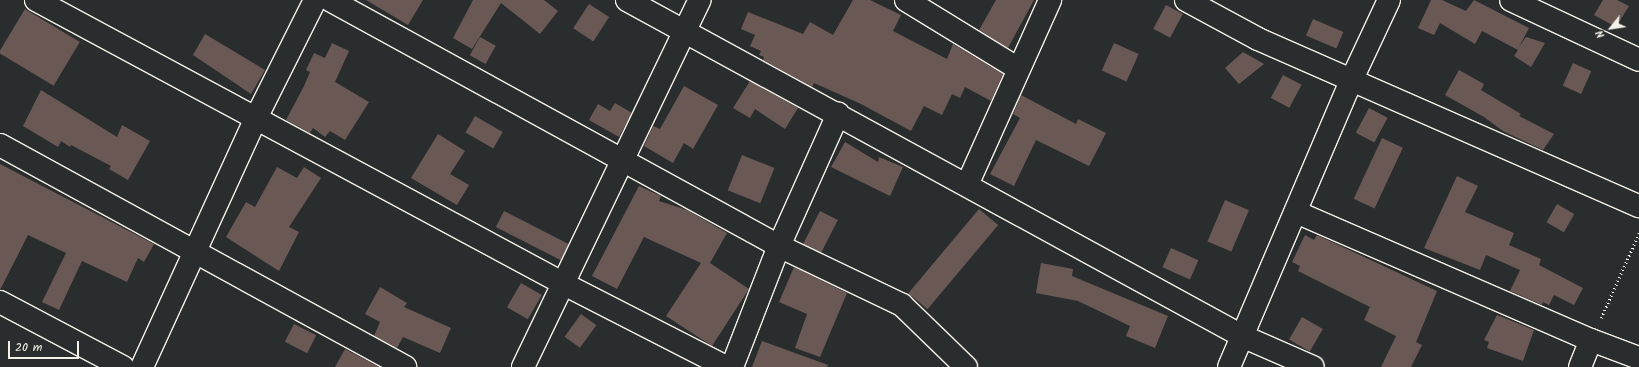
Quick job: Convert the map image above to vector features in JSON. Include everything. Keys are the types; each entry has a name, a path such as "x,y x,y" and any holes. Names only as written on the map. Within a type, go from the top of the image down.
{"street":[{"path":"36,0 564,284 726,367"},
{"path":"142,367 194,250 256,118 315,0"},
{"path":"330,0 779,246 902,305 966,367"},
{"path":"627,0 1242,336 1313,367"},
{"path":"524,367 700,0"},
{"path":"906,0 1017,68"},
{"path":"967,185 1017,68 1050,0"},
{"path":"1186,0 1258,39 1639,206"},
{"path":"1229,367 1352,79 1389,0"},
{"path":"1511,0 1639,60"},
{"path":"732,367 779,246 838,114"},
{"path":"0,145 405,367"},
{"path":"1296,212 1591,340 1639,358"},
{"path":"0,302 123,367"},
{"path":"1580,367 1591,340"}],"path":[{"path":"1591,340 1639,233"}],"building":[{"path":"366,0 423,0 408,25"},
{"path":"473,0 544,0 558,11 540,34 501,3 472,49 453,38"},
{"path":"853,0 870,0 901,15 893,31 947,59 953,44 1003,74 991,101 965,87 960,98 952,94 942,115 924,106 911,131 861,104 814,83 812,87 763,60 764,57 759,55 761,51 750,46 755,35 741,29 748,12 803,34 810,22 833,35"},
{"path":"996,0 1034,0 1008,48 979,30"},
{"path":"1431,0 1442,0 1466,11 1474,0 1529,28 1519,47 1526,37 1545,43 1531,67 1514,56 1518,50 1482,31 1475,44 1440,23 1434,35 1418,28"},
{"path":"1603,0 1617,0 1629,6 1616,27 1594,15"},
{"path":"589,4 609,17 593,41 573,28"},
{"path":"1166,5 1183,14 1170,38 1153,29"},
{"path":"25,9 80,42 54,86 0,53 0,51"},
{"path":"1313,19 1343,32 1336,48 1306,36"},
{"path":"205,34 265,70 251,94 193,55"},
{"path":"480,37 496,46 486,64 470,55"},
{"path":"332,43 349,51 335,82 369,102 345,140 330,131 325,137 313,128 310,133 286,120 310,72 306,70 314,53 325,58"},
{"path":"1114,43 1139,54 1126,81 1102,70"},
{"path":"1243,52 1264,64 1239,84 1225,68"},
{"path":"1573,63 1591,71 1581,94 1563,86"},
{"path":"1459,70 1484,84 1481,90 1521,114 1519,116 1554,134 1543,150 1503,131 1484,117 1445,95"},
{"path":"1283,75 1302,85 1289,108 1271,98"},
{"path":"750,81 798,108 785,129 755,109 750,118 733,108"},
{"path":"684,86 718,105 693,149 684,143 673,163 644,146 653,126 660,129"},
{"path":"41,90 117,137 122,125 150,141 128,180 109,169 111,166 71,145 70,147 61,141 58,147 23,126"},
{"path":"1021,95 1076,124 1078,119 1106,133 1089,166 1036,140 1014,186 990,174 1020,118 1013,114"},
{"path":"615,103 632,113 619,137 589,120 598,104 610,111"},
{"path":"1369,108 1388,118 1374,143 1356,133"},
{"path":"475,116 503,132 493,148 466,132"},
{"path":"438,134 465,151 450,174 469,185 457,205 411,178"},
{"path":"1382,138 1403,148 1375,208 1354,199"},
{"path":"845,142 878,162 879,157 903,167 890,196 831,167"},
{"path":"742,155 774,168 760,203 728,190"},
{"path":"0,164 154,244 144,262 138,258 127,282 82,261 59,310 42,302 66,253 28,235 0,290"},
{"path":"277,167 297,178 304,167 321,178 289,227 299,232 279,271 226,237 246,202 255,207"},
{"path":"1457,176 1478,186 1465,212 1514,233 1509,245 1541,259 1539,265 1583,288 1574,305 1554,295 1549,305 1543,302 1542,305 1510,291 1520,270 1486,255 1480,270 1424,248"},
{"path":"639,186 661,196 659,201 687,210 727,233 710,263 749,289 712,346 666,316 701,263 644,237 617,289 592,276"},
{"path":"1225,200 1249,210 1231,252 1207,241"},
{"path":"1557,204 1574,214 1564,232 1546,222"},
{"path":"979,209 998,225 927,309 908,293"},
{"path":"504,211 569,244 561,260 496,227"},
{"path":"820,211 838,220 821,253 803,244"},
{"path":"1305,235 1314,240 1317,235 1437,291 1416,342 1422,345 1411,367 1381,367 1396,336 1364,320 1370,307 1298,271 1300,266 1292,262"},
{"path":"1171,248 1198,260 1190,279 1162,267"},
{"path":"1041,263 1073,269 1072,276 1168,316 1155,348 1126,336 1130,326 1078,301 1036,293"},
{"path":"794,267 847,293 820,357 795,348 807,314 779,302"},
{"path":"521,283 542,295 528,319 507,307"},
{"path":"380,287 407,303 404,307 451,328 440,353 403,337 397,348 374,336 380,322 365,314"},
{"path":"581,314 596,325 580,348 565,337"},
{"path":"1497,315 1534,330 1523,361 1487,348 1489,342 1484,340"},
{"path":"1302,317 1323,329 1310,352 1289,340"},
{"path":"294,324 316,335 307,353 285,342"},
{"path":"762,341 828,365 827,367 752,367"},
{"path":"345,349 379,367 335,367"}]}
